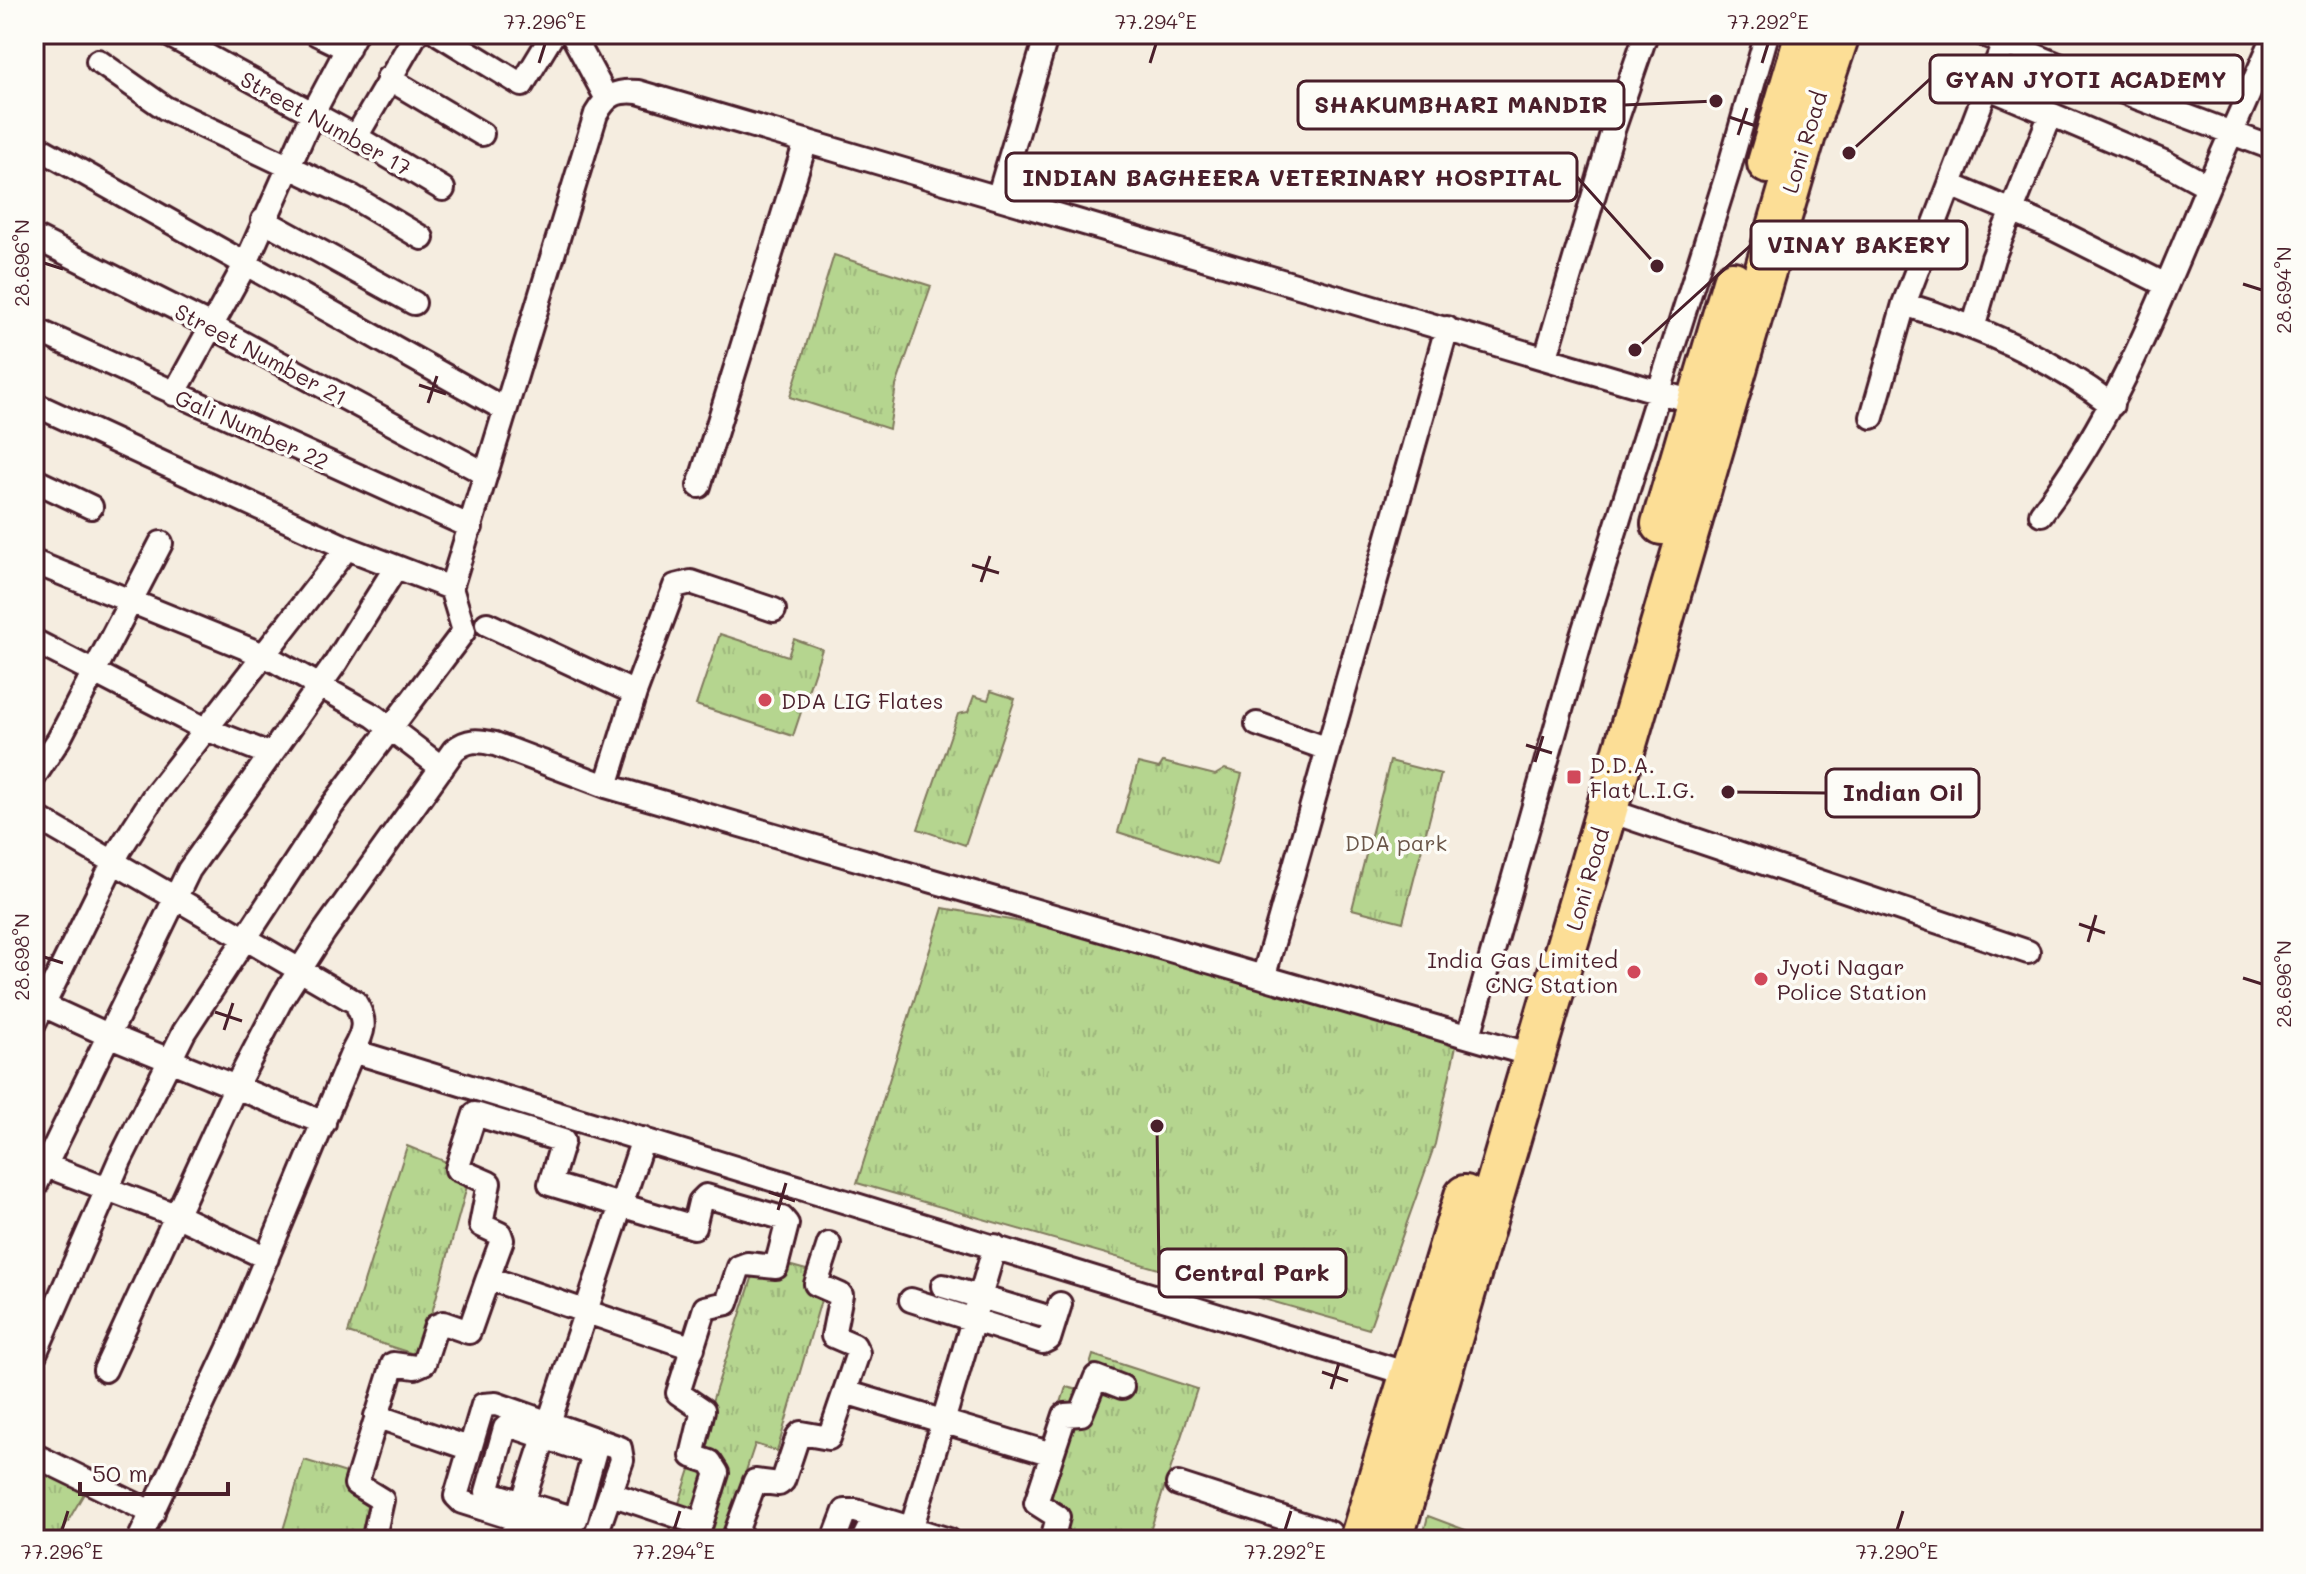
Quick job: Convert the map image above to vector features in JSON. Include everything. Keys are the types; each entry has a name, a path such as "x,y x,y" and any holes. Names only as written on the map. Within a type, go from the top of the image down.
{"highway":[{"name":"Loni Road","path":"1522,1052 1607,810 1806,34"},
{"name":"Loni Road","path":"1392,1540 1424,1378 1711,407 1839,34"},
{"name":"Loni Road","path":"1345,1536 1424,1378"}],"street":[{"path":"174,394 246,263 312,115 352,42 317,34"},
{"path":"356,137 416,34"},
{"path":"439,34 522,85 553,34"},
{"path":"572,34 606,97"},
{"path":"999,195 1047,34"},
{"path":"1546,357 1613,130 1646,34"},
{"path":"1469,1036 1581,639 1767,34"},
{"path":"1983,34 2272,148"},
{"name":"Street Number 17","path":"172,35 443,189"},
{"path":"2041,514 2077,467 2112,405 2154,319 2208,186 2234,134 2271,38"},
{"path":"1872,417 1904,304 2004,43"},
{"path":"98,61 165,108 353,197 422,238"},
{"path":"388,78 482,134"},
{"path":"1989,88 2166,163 2208,186"},
{"path":"34,1356 108,1189 171,1058 332,806 464,631 451,588 596,114 606,97 620,91 638,92 999,195 1711,407"},
{"path":"1974,325 1993,258 2050,116"},
{"path":"699,486 806,141"},
{"path":"34,145 504,409"},
{"path":"1951,185 2014,211 2166,285"},
{"path":"263,220 414,303"},
{"name":"Street Number 21","path":"34,237 211,326 486,474"},
{"path":"1904,304 1974,325 2072,374 2112,405"},
{"path":"1264,975 1447,328"},
{"name":"Gali Number 22","path":"34,329 471,527"},
{"path":"34,404 347,548 451,588"},
{"path":"34,480 91,507"},
{"path":"34,777 96,671 161,543"},
{"path":"324,1123 171,1058 37,1010 112,864 154,796 266,656 347,548"},
{"path":"34,562 266,656 374,716 442,768"},
{"path":"34,1189 40,1163 108,1035 189,870 320,685 396,567"},
{"path":"606,786 635,693 675,586 691,582 774,610"},
{"path":"487,624 635,693"},
{"path":"34,641 207,729 269,754"},
{"path":"1257,724 1328,749"},
{"path":"105,1370 236,1086 299,971 442,768 464,742 479,740 606,786 1522,1052"},
{"path":"1607,810 2028,952"},
{"path":"34,816 112,864 355,1002 364,1017 362,1034 267,1258 139,1540"},
{"path":"353,1051 1424,1378"},
{"path":"377,1540 374,1537 382,1500 356,1484 393,1364 415,1367 424,1363 436,1326 443,1323 469,1332 502,1240 500,1234 481,1225 489,1183 457,1169 475,1114 561,1140 563,1145 550,1184 694,1227 700,1202 706,1196 782,1218 787,1224 776,1267 747,1264 739,1267 727,1303 705,1308 678,1393 703,1410 692,1456 710,1462 717,1473 699,1532 611,1494"},
{"path":"516,1521 643,1139"},
{"path":"40,1163 178,1216 267,1258"},
{"path":"738,1539 755,1481 779,1484 783,1481 801,1433 829,1438 845,1392 858,1349 833,1336 841,1295 816,1284 829,1244"},
{"path":"908,1536 995,1246"},
{"path":"488,1278 693,1348"},
{"path":"911,1300 1043,1342 1049,1339 1050,1310 980,1297 943,1286"},
{"path":"1052,1540 1058,1517 1036,1503 1065,1415 1081,1414 1096,1377 1122,1387"},
{"path":"845,1392 1052,1454"},
{"path":"583,1540 516,1521 462,1502 456,1496 483,1405 488,1403 547,1429 594,1454 578,1515 572,1520 516,1521 486,1489 505,1428 509,1425 547,1429 620,1448 622,1460 594,1540"},
{"path":"376,1416 468,1448"},
{"path":"34,1455 153,1513"},
{"path":"1178,1484 1345,1536"},
{"path":"834,1540 845,1511 870,1514 908,1536"},
{"path":"863,1540 868,1530 949,1540"}],"green space":[{"path":"834,255 931,286 896,386 889,429 790,397"},
{"path":"720,634 788,656 794,639 822,649 793,736 696,705"},
{"path":"991,691 1015,699 965,845 918,829 958,714 968,712 974,696 988,700"},
{"name":"DDA park","path":"1390,761 1441,774 1403,922 1352,909"},
{"path":"1163,762 1215,775 1225,769 1242,774 1217,864 1118,832 1138,763 1159,768"},
{"path":"943,908 1083,933 1378,1019 1456,1046 1435,1144 1369,1329 857,1183"},
{"path":"407,1146 471,1172 420,1356 348,1333"},
{"path":"759,1257 828,1276 777,1451 755,1444 723,1540 667,1540"},
{"path":"1093,1355 1197,1389 1147,1540 1052,1540 1062,1506 1032,1495 1066,1387 1082,1391"},
{"path":"304,1460 382,1484 365,1540 280,1540"},
{"path":"34,1468 86,1490 57,1540 34,1540"},
{"path":"1428,1516 1492,1540 1422,1540"}],"place":[{"name":"SHAKUMBHARI MANDIR","path":"1716,101"},
{"name":"GYAN JYOTI ACADEMY","path":"1849,153"},
{"name":"INDIAN BAGHEERA VETERINARY HOSPITAL","path":"1657,266"},
{"name":"VINAY BAKERY","path":"1635,350"},
{"name":"DDA LIG Flates","path":"765,700"},
{"name":"D.D.A. Flat L.I.G.","path":"1574,777"},
{"name":"Indian Oil","path":"1728,792"},
{"name":"India Gas Limited CNG Station","path":"1634,972"},
{"name":"Jyoti Nagar Police Station","path":"1761,979"},
{"name":"Central Park","path":"1157,1126"}]}
